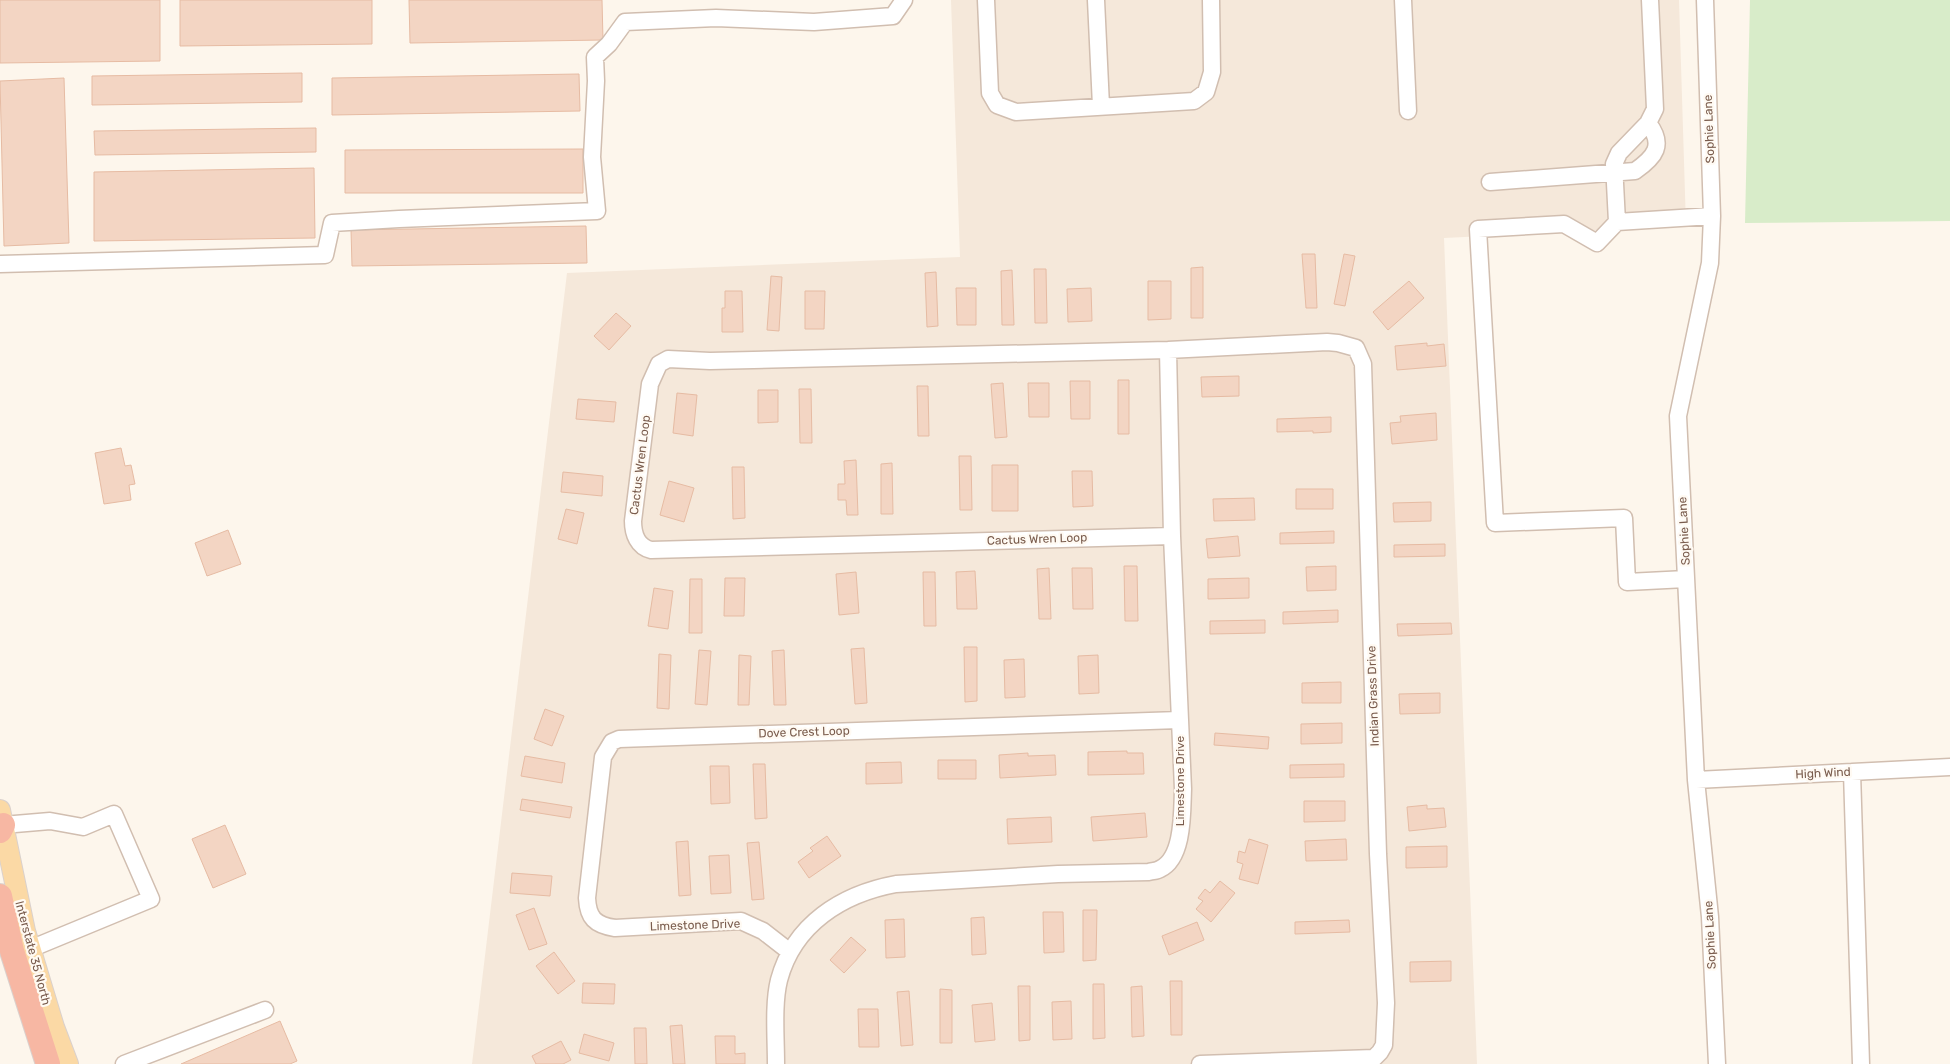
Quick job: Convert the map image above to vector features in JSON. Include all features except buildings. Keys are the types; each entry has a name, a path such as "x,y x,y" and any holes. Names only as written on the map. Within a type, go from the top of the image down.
{"highway":[{"path":"0,896 12,951 48,1064"}],"main road":[{"name":"Interstate 35 North","path":"1,822 25,931 54,1026 68,1064"}],"street":[{"path":"0,264 324,255 332,223 597,211 592,157 596,81 595,57 609,44 625,22 716,18 814,22 893,16 904,0"},
{"path":"986,0 990,93 998,105 1016,112 1194,101 1206,92 1212,72 1211,0"},
{"path":"1096,0 1101,106"},
{"path":"1404,0 1408,111"},
{"path":"1617,222 1614,164 1619,153 1648,123 1655,109 1650,0"},
{"name":"Sophie Lane","path":"1705,0 1712,216 1710,263 1678,416 1696,780 1710,917 1717,1064"},
{"path":"1490,182 1635,171 1649,161 1657,144 1656,134 1648,123"},
{"path":"1686,579 1628,582 1624,518 1495,523 1478,230 1564,224 1598,243 1617,222 1712,216"},
{"name":"Indian Grass Drive","path":"1168,350 1338,343 1356,348 1363,364 1363,417 1378,844 1386,1003 1384,1045 1374,1058 1200,1064"},
{"name":"Cactus Wren Loop","path":"1168,350 710,361 668,359 659,364 650,384 633,531 645,549 651,550 1172,536"},
{"name":"Limestone Drive","path":"776,1064 779,980 790,952 809,927 827,910 840,902 876,888 896,884 966,878 1149,872 1161,869 1175,852 1182,823 1183,789 1172,536 1168,350"},
{"name":"Dove Crest Loop","path":"593,919 590,916 587,898 603,757 612,742 620,739 1180,720"},
{"name":"High Wind","path":"1696,780 1950,767"},
{"path":"1852,772 1861,1064"},
{"path":"1,822 50,821 83,827 114,814 151,899 30,949"},
{"name":"Limestone Drive","path":"593,919 606,927 615,928 741,921 763,932 790,952"},
{"path":"124,1064 265,1010"}],"shaded area":[{"path":"951,0 1679,0 1686,226 1444,238 1477,1064 472,1064 567,273 960,257"}],"green space":[{"path":"1750,0 1950,0 1950,221 1745,223"}]}
